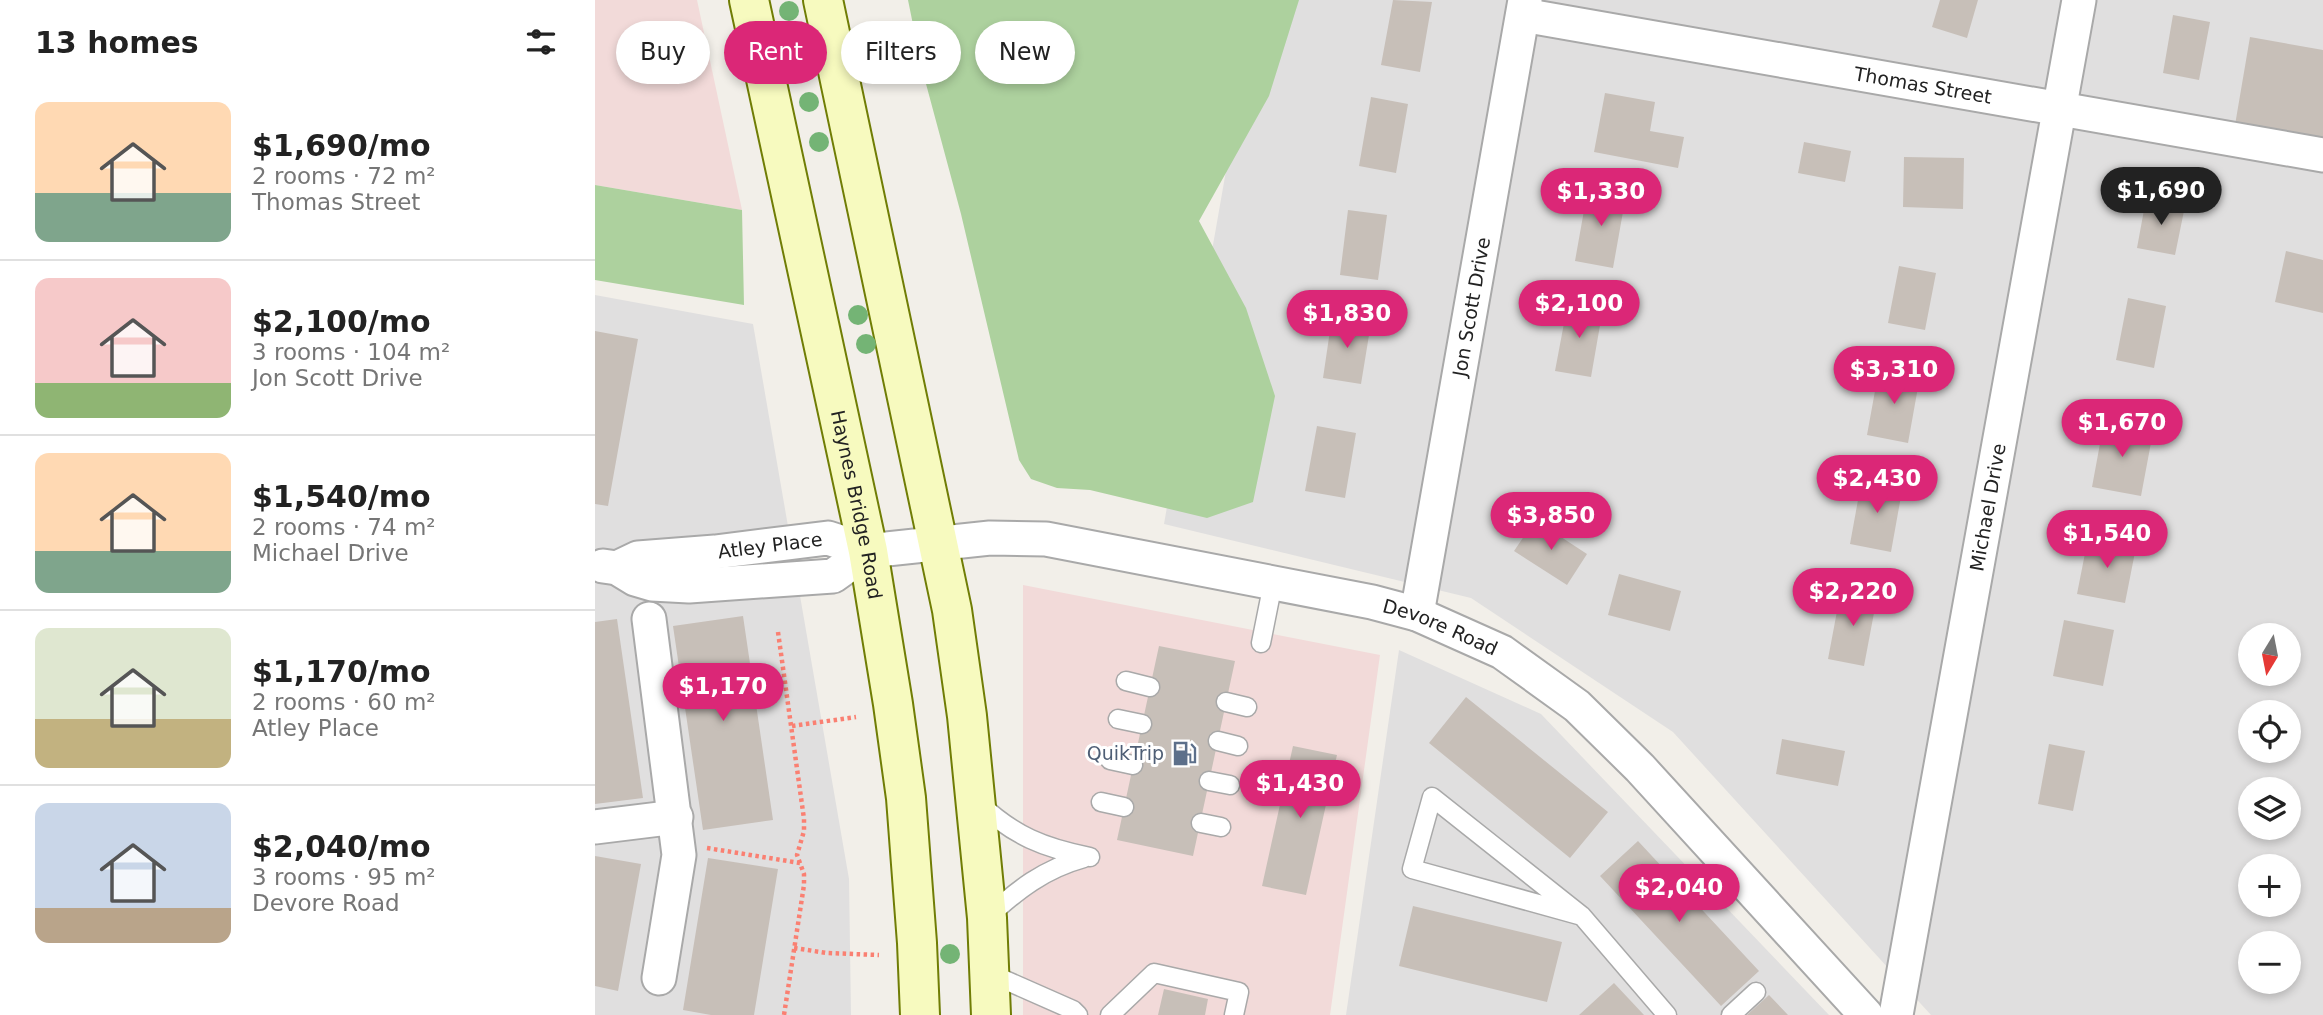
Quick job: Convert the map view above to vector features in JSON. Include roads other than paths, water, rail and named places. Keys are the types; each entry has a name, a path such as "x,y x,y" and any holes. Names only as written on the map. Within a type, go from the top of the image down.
{"main road":[{"name":"Haynes Bridge Road","path":"749,0 868,551 906,797 920,1015"},
{"path":"823,0 939,544 967,716 987,918 991,1015"}],"street":[{"name":"Michael Drive","path":"1896,1015 2078,0"},
{"name":"Thomas Street","path":"1524,7 2323,155"},
{"name":"Jon Scott Drive","path":"1417,614 1524,7"},
{"name":"Devore Road","path":"868,551 990,538 1046,539 1372,602 1417,614 1502,652 1577,706 1640,768 1866,1015"},
{"name":"Atley Place","path":"606,566 652,584 700,568 833,576 868,551"},
{"path":"649,619 677,833 659,978"},
{"path":"595,827 677,833"}],"lane":[{"path":"1261,643 1273,583"},
{"path":"1126,681 1150,687"},
{"path":"1226,702 1247,707"},
{"path":"1118,719 1142,724"},
{"path":"1218,741 1238,746"},
{"path":"1110,760 1133,765"},
{"path":"1209,781 1230,785"},
{"path":"1582,916 1412,869 1432,797 1582,916 1667,1015"},
{"path":"975,800 995,818 1033,842 1090,857 1063,864 1038,876 1012,894 987,918"},
{"path":"1101,802 1124,807"},
{"path":"1201,823 1221,827"},
{"path":"989,973 1073,1010 1078,1015"},
{"path":"1110,1015 1154,973 1240,992 1234,1015"},
{"path":"1731,1015 1756,992"}],"place":[{"name":"QuikTrip","path":"1184,753"}]}
